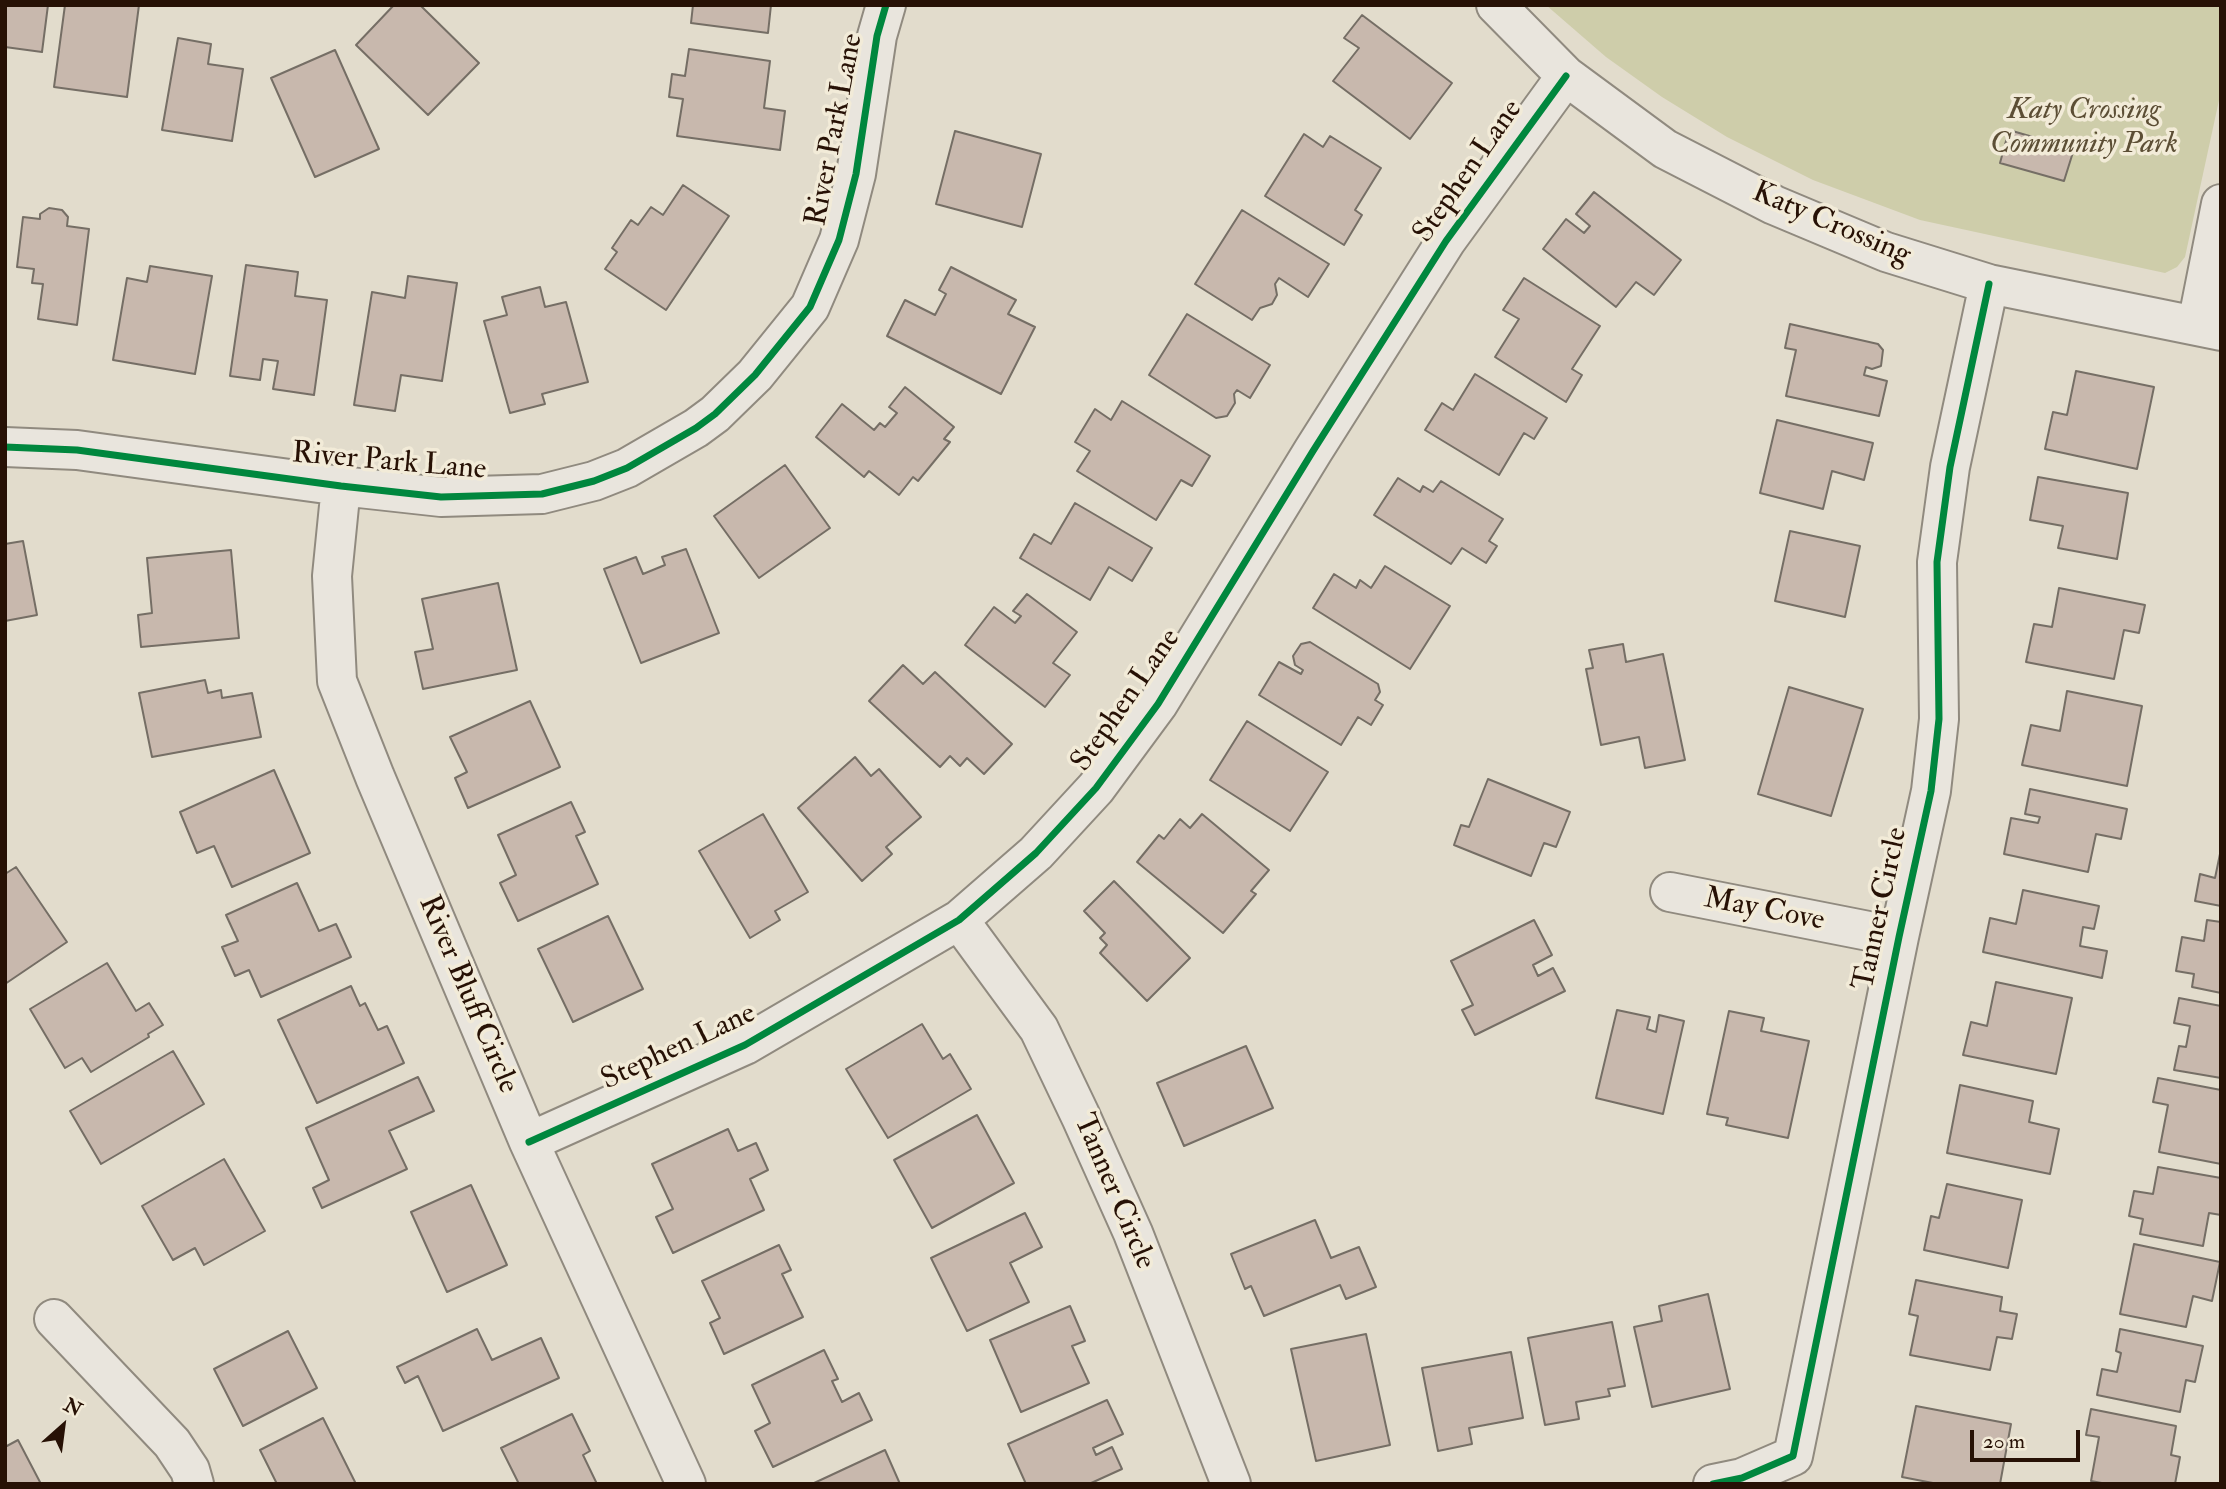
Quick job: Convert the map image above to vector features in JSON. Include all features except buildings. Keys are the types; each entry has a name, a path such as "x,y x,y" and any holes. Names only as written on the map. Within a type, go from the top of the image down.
{"street":[{"name":"River Park Lane","path":"5,447 76,450 441,497 542,494 594,481 627,468 715,414 755,375 810,307 839,240 856,174 877,36 886,5"},
{"name":"Katy Crossing","path":"1496,5 1566,76 1665,149 1774,205 1886,253 1990,284 2209,328"},
{"name":"Stephen Lane","path":"529,1142 745,1045 959,920 1036,853 1096,788 1158,704 1313,451 1439,253 1566,76"},
{"path":"2209,328 2221,204"},
{"name":"Tanner Circle","path":"1713,1484 1742,1478 1793,1456 1931,791 1939,719 1937,562 1940,535 1950,467 1990,284"},
{"name":"River Bluff Circle","path":"341,486 332,576 337,681 374,777 529,1142 686,1484"},
{"name":"May Cove","path":"1670,892 1899,937"},
{"name":"Tanner Circle","path":"959,920 1038,1029 1082,1117 1133,1233 1231,1484"},
{"path":"54,1319 172,1443 190,1469 194,1484"}],"green space":[{"name":"Katy Crossing Community Park","path":"1546,5 2221,5 2221,91 2185,257 2177,267 2165,273 1920,220 1813,180 1727,137 1662,97 1606,57"}],"cycle path":[{"path":"5,447 77,450 441,497 542,494 594,481 627,468 715,414 755,375 810,307 839,240 856,174 877,36 886,5"},
{"path":"529,1142 745,1045 959,920 1036,853 1096,788 1158,704 1446,241 1566,76"},
{"path":"1713,1484 1742,1478 1793,1456 1931,791 1939,719 1937,562 1950,467 1989,284"}]}
